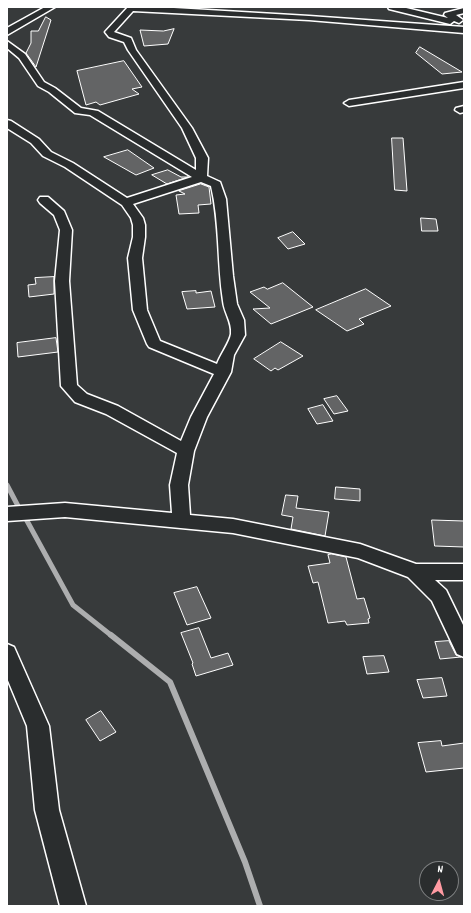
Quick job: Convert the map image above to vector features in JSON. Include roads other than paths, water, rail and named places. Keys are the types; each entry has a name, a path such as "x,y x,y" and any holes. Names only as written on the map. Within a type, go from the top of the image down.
{"street":[{"path":"7,32 51,7"},
{"path":"200,178 202,158 187,128 132,50 128,40 112,35 109,32 131,7 309,18 464,30"},
{"path":"392,7 464,23"},
{"path":"464,10 448,15 464,23"},
{"path":"7,44 22,56 41,84 52,90 79,111 94,113 200,178 216,184 220,199 226,276 230,304 237,320 238,335 227,355 223,372 199,417 186,451 179,485 181,521"},
{"path":"349,103 464,85"},
{"path":"7,123 34,141 47,154 70,165 126,202 137,218 139,226 139,237 135,258 140,310 154,344 223,372"},
{"path":"126,202 200,178"},
{"path":"44,200 60,214 66,230 62,281 69,386 81,398 112,410 186,451"},
{"path":"7,514 65,510 233,526 360,551 415,572 464,572"},
{"path":"415,572 439,596 464,648"},
{"path":"8,658 38,726 47,810 73,906"}],"waterway":[{"path":"7,485 18,506"},
{"path":"26,519 73,605 112,636"},
{"path":"111,635 170,682 245,862 260,906"}]}
